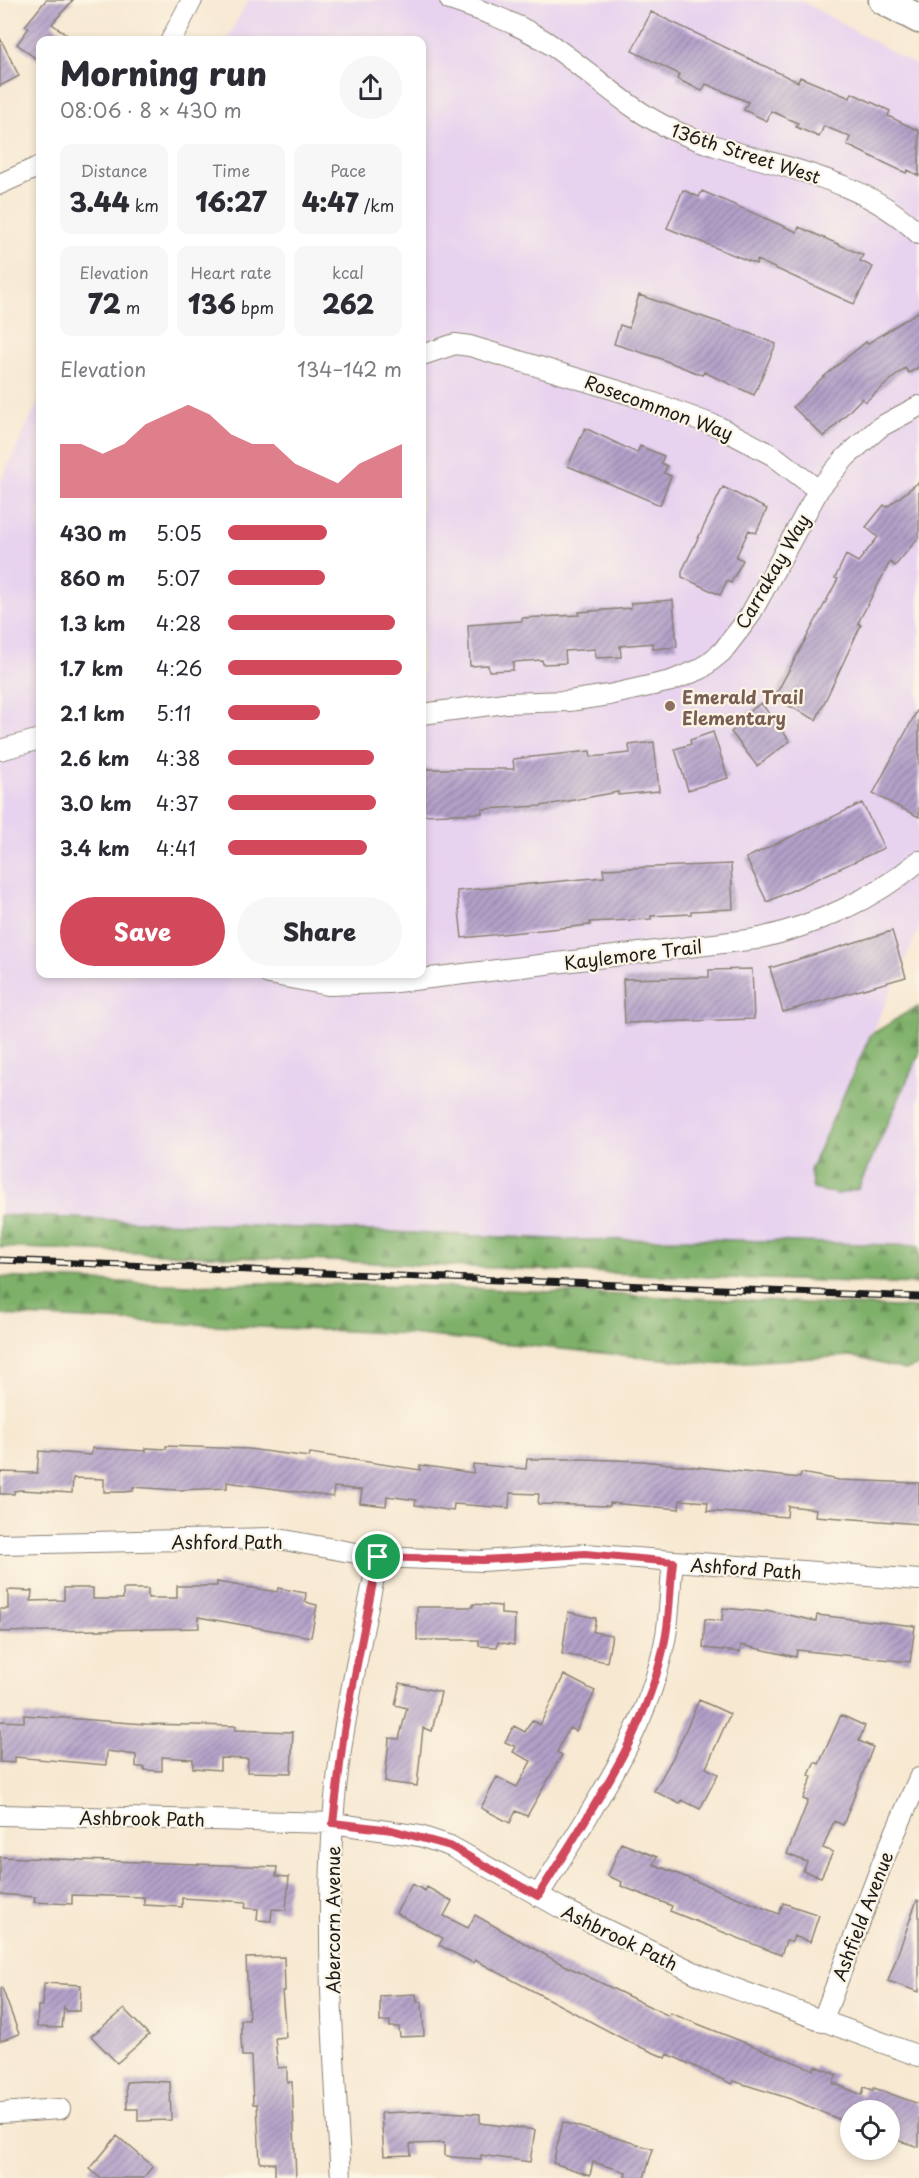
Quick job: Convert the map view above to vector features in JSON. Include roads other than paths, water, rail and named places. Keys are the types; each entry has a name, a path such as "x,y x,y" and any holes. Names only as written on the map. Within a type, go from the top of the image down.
{"street":[{"path":"173,36 192,0"},
{"name":"136th Street West","path":"450,0 501,16 543,40 659,123 715,146 826,179 862,194 891,212 919,234"},
{"path":"883,0 919,19"},
{"path":"0,184 36,168"},
{"name":"Rosecommon Way","path":"426,354 455,345 470,346 641,399 735,434 774,456 818,490"},
{"name":"Carrakay Way","path":"426,714 505,704 569,701 671,681 700,669 722,652 749,617 818,490 846,457 880,427 919,406"},
{"path":"0,750 36,740"},
{"name":"Kaylemore Trail","path":"328,979 388,983 756,939 796,930 853,904 887,885 919,861"},
{"name":"Ashford Path","path":"0,1544 273,1538 378,1557 482,1560 585,1554 919,1580"},
{"name":"Abercorn Avenue","path":"341,2178 332,1996 333,1823 344,1731 378,1557"},
{"path":"538,1896 609,1779 635,1731 648,1699 666,1635 673,1562"},
{"name":"Ashfield Avenue","path":"822,2022 883,1862 919,1778"},
{"name":"Ashbrook Path","path":"0,1815 333,1823 392,1830 450,1846 538,1896 697,1974 919,2056"},
{"path":"0,2113 60,2109"}],"railway":[{"path":"0,1260 919,1297"}],"place":[{"name":"Emerald Trail Elementary","path":"670,706"}]}
